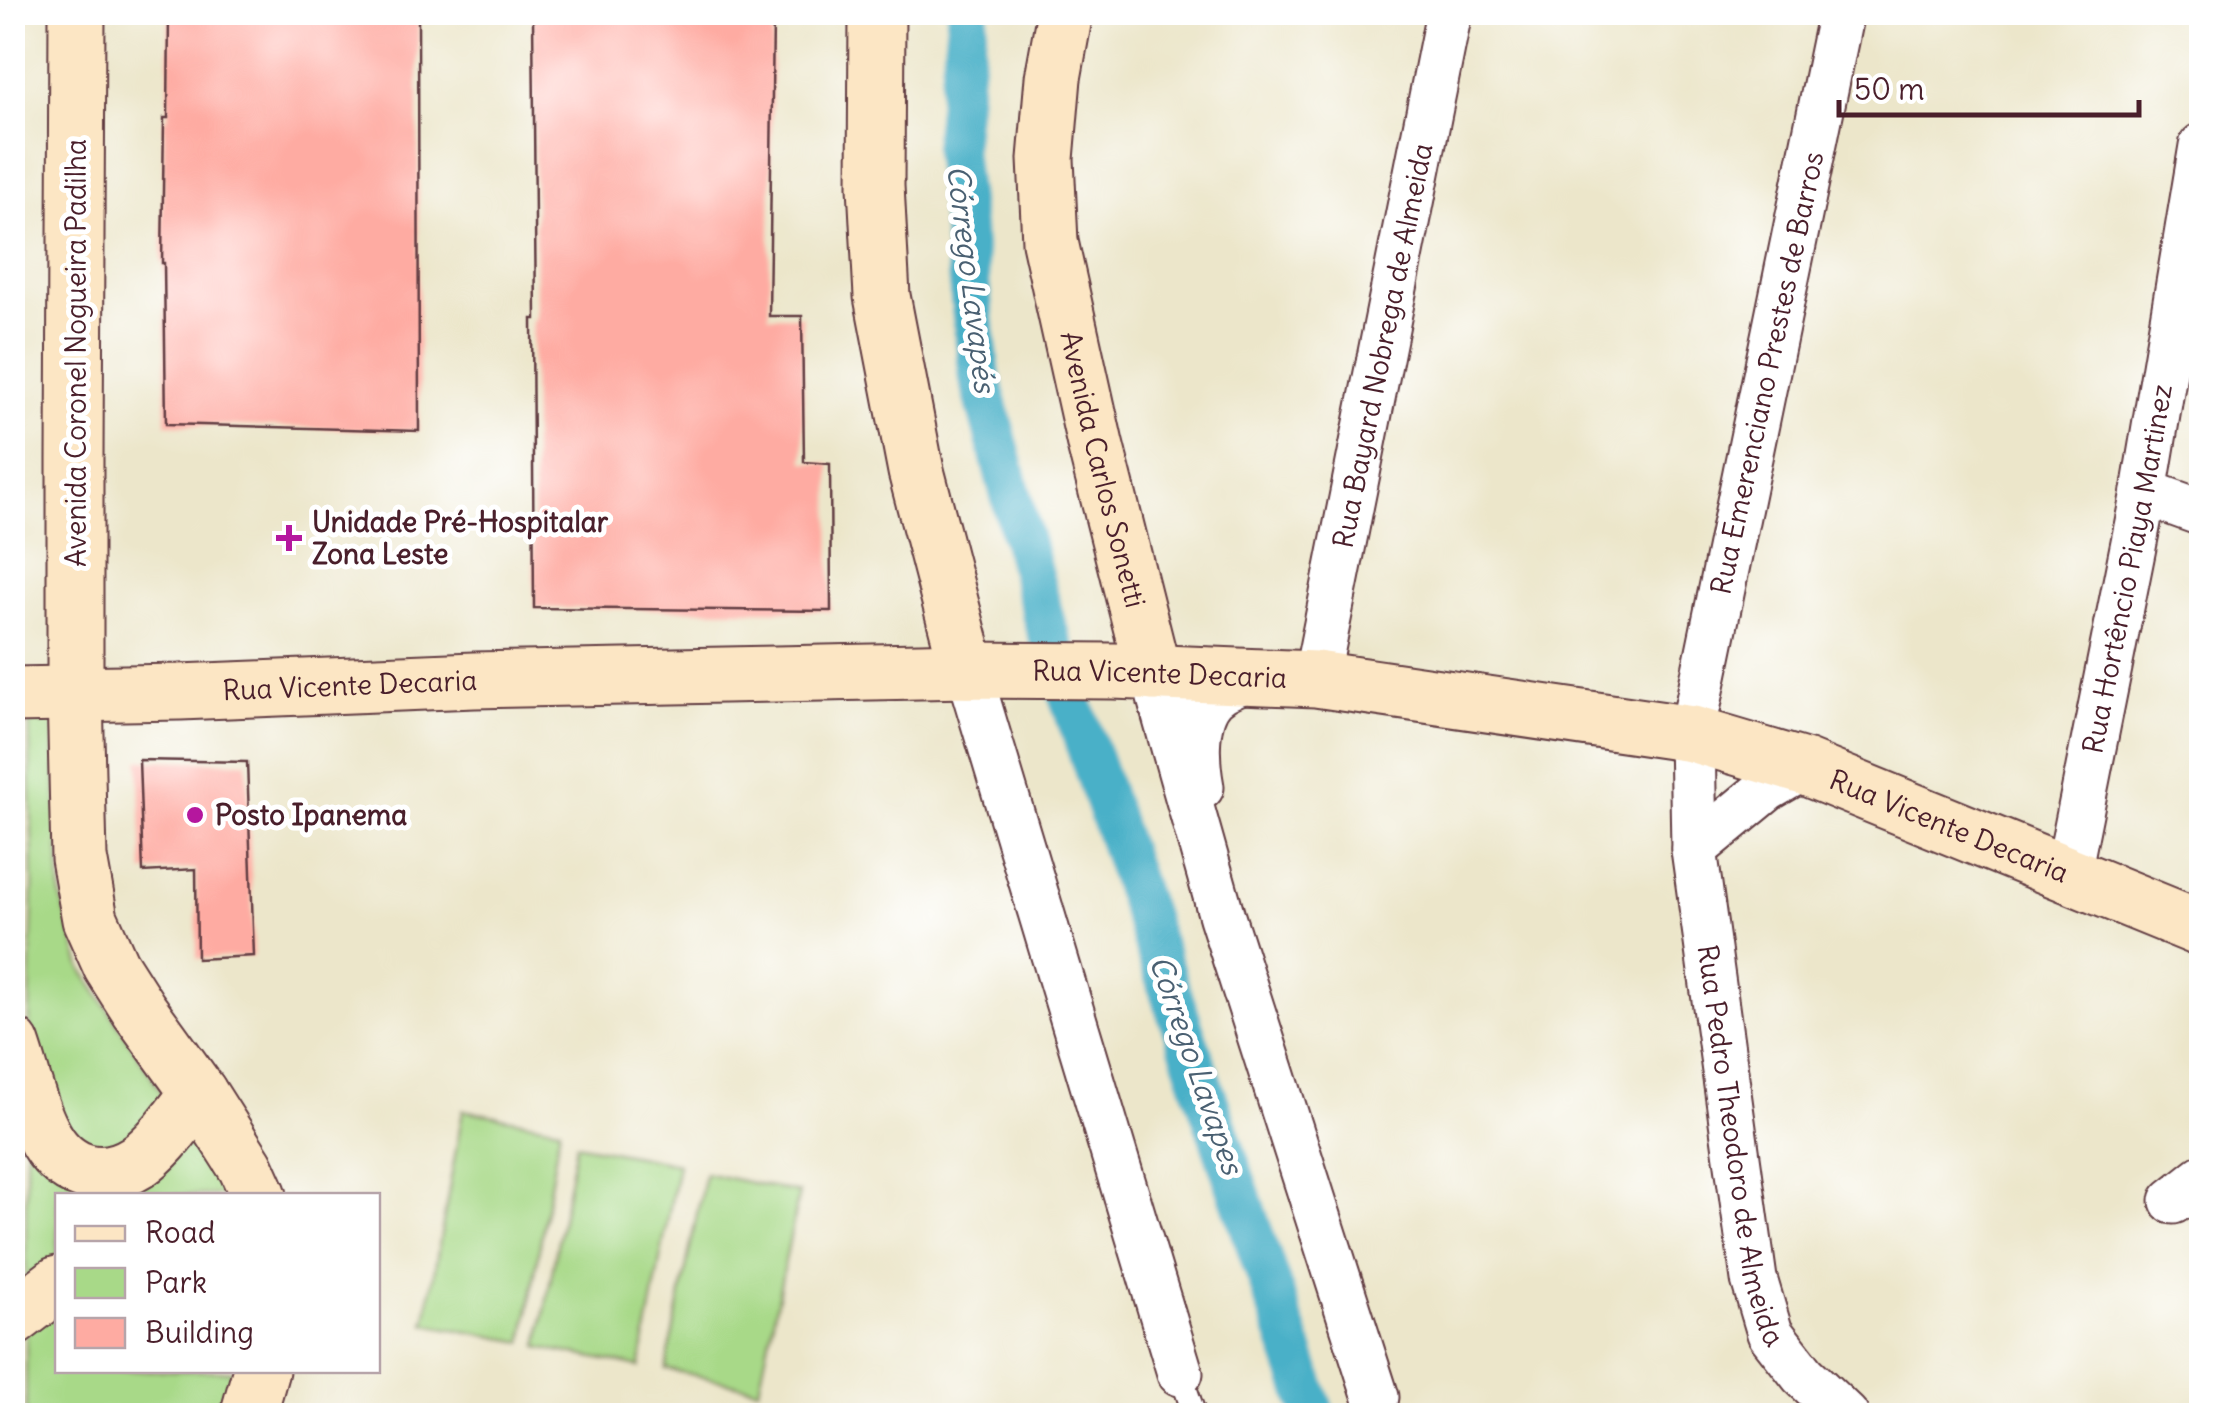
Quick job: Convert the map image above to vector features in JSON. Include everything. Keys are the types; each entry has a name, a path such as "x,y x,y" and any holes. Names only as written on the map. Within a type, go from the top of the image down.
{"street":[{"name":"Avenida Coronel Nogueira Padilha","path":"77,12 75,694 79,858 90,919 112,966 246,1167 258,1193"},
{"path":"877,12 876,186 882,296 916,470 938,554 985,670 1180,1373"},
{"name":"Avenida Carlos Sonetti","path":"1065,12 1053,78 1046,158 1050,242 1095,444 1133,672 1222,917 1376,1397"},
{"name":"Rua Bayard Nobrega de Almeida","path":"1316,679 1450,12"},
{"name":"Rua Emerenciano Prestes de Barros","path":"1692,734 1841,12"},
{"name":"Rua Hortêncio Piaya Martinez","path":"2068,873 2144,492 2202,146"},
{"path":"2144,492 2202,513"},
{"path":"864,672 884,664 908,646 925,622 934,592 938,554"},
{"name":"Rua Vicente Decaria","path":"75,694 474,680 985,670 1316,679 1692,734 1804,766 2202,928"},
{"name":"Avenida Carlos Sonetti","path":"1222,917 1198,767 1200,724 1211,699 1231,684 1257,677"},
{"path":"12,695 75,694"},
{"name":"Rua Pedro Theodoro de Almeida","path":"1692,734 1694,848 1754,1279 1770,1334 1803,1376 1846,1416"},
{"path":"1694,848 1768,788 1804,766"},
{"path":"12,1045 40,1129 50,1147 80,1172 98,1175 138,1161 199,1094"},
{"path":"12,1319 55,1286"}],"lane":[{"path":"1180,1373 1195,1416"}],"green space":[{"path":"29,709 53,711 61,897 81,967 160,1090 210,1151 235,1193 55,1193 55,1373 234,1373 224,1415 26,1416 26,1161 33,886"},
{"path":"463,1110 560,1128 523,1342 425,1324"},
{"path":"576,1144 678,1164 640,1367 538,1347"},
{"path":"705,1173 799,1193 759,1389 666,1369"}],"building":[{"path":"169,12 418,12 419,431 166,424 162,263"},
{"path":"533,17 773,19 769,316 802,316 804,462 830,464 831,611 534,608"},
{"name":"Posto Ipanema","path":"139,760 247,762 254,956 197,959 196,869 143,872"}],"waterway":[{"name":"Córrego Lavapes","path":"968,12 954,149 980,378 1045,624 1315,1416"}],"place":[{"name":"Unidade Pré-Hospitalar Zona Leste","path":"289,538"},
{"name":"Posto Ipanema","path":"195,815"}],"water label":[{"name":"Córrego Lavapés","path":"971,279"}]}
